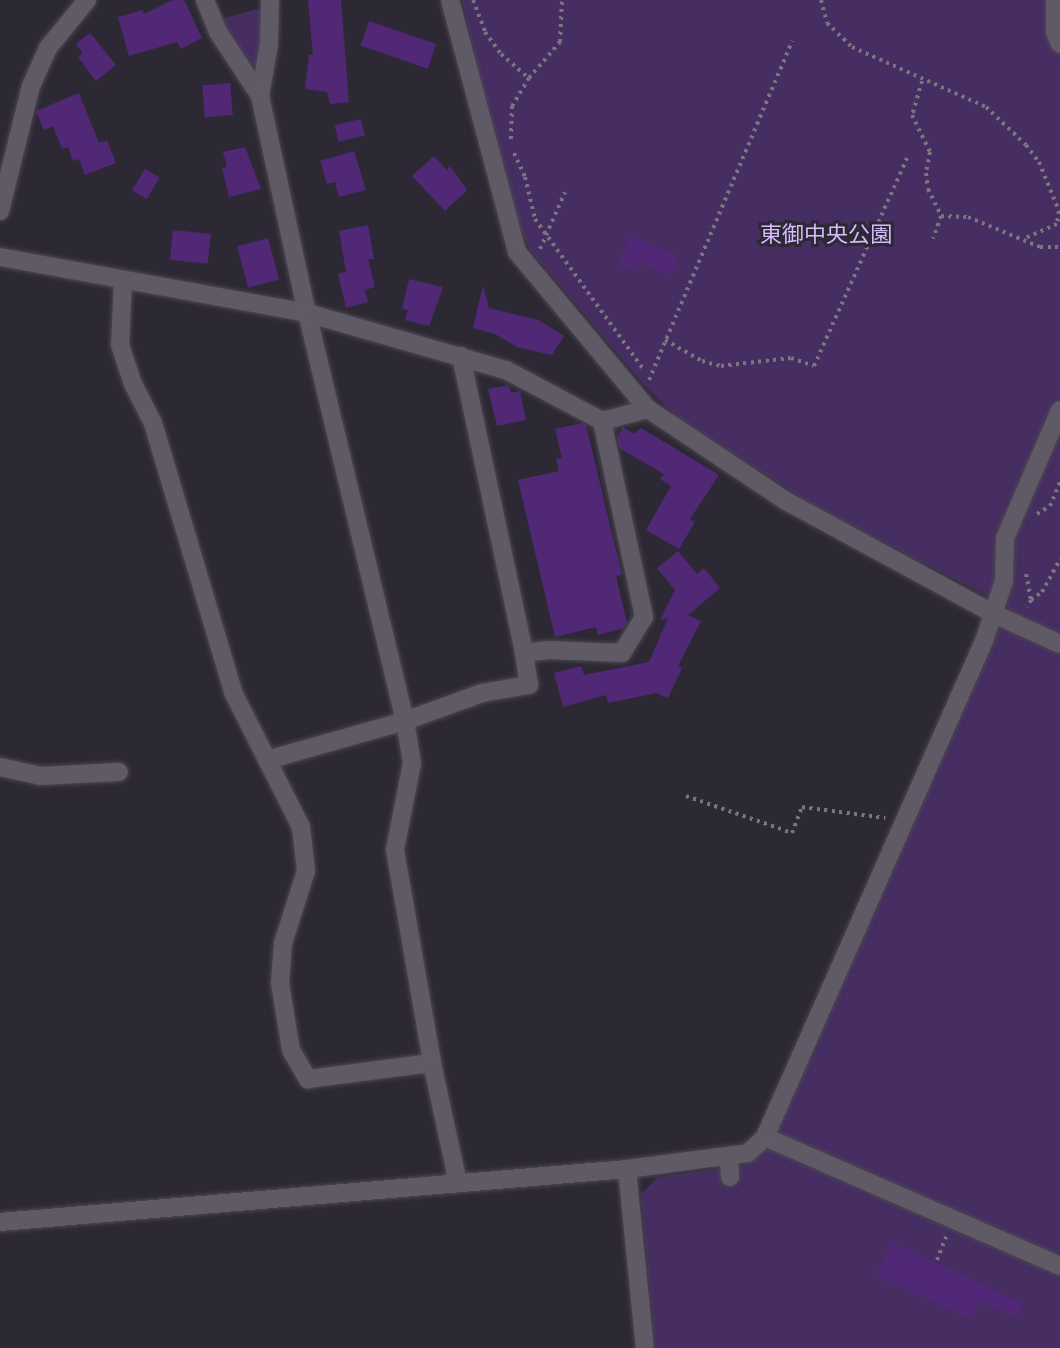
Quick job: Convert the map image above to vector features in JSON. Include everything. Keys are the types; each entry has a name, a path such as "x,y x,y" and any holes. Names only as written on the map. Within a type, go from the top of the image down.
{"street":[{"path":"0,211 31,86 48,48 87,0"},
{"path":"205,0 218,32 260,96 307,313 405,721 412,763 395,850 432,1063 458,1182"},
{"path":"260,96 269,44 270,0"},
{"path":"450,0 517,252 648,409 786,501 994,614 1060,644"},
{"path":"1055,0 1055,33 1060,44"},
{"path":"0,257 307,313 506,370 602,421 648,409"},
{"path":"123,280 120,345 133,384 153,423 232,692 301,827 306,871 283,944 280,983 291,1050 308,1079 432,1063"},
{"path":"267,760 405,721 482,693 529,685 461,356"},
{"path":"0,1222 627,1169 729,1158 748,1153 765,1137 994,614 1004,581 1005,538 1060,410"},
{"path":"524,653 549,650 622,653 644,617 602,421"},
{"path":"0,766 41,776 119,772"},
{"path":"765,1137 1060,1266"},
{"path":"729,1158 730,1177"},
{"path":"627,1169 645,1348"}],"path":[{"path":"473,0 485,32 501,54 529,78"},
{"path":"562,0 560,42 529,78 512,106 511,144 525,177 531,211 650,378"},
{"path":"821,0 828,23 852,47 922,81 986,107 1005,123 1039,162 1056,197 1059,224 1024,239"},
{"path":"646,387 792,41"},
{"path":"922,81 912,115 930,152 926,173 928,189 941,216 933,239"},
{"path":"665,340 710,364 791,358 814,366 909,154"},
{"path":"536,258 565,192"},
{"path":"941,216 968,217 1040,247 1060,247"},
{"path":"1032,518 1050,506 1060,482"},
{"path":"1026,611 1031,600 1042,592 1060,559"},
{"path":"1025,569 1031,600"},
{"path":"686,796 792,833 802,807 882,817 901,825"},
{"path":"937,1260 947,1234"}],"green space":[{"name":"東御中央公園","path":"462,0 1060,0 1060,1348 655,1348 641,1194 658,1177 742,1166 772,1141 1009,607 819,509 679,419 646,387 529,249 507,192"},
{"path":"262,8 261,61 250,70 221,19"}],"building":[{"path":"173,0 184,0 202,38 181,49 177,42 129,56 118,17 143,10 144,14"},
{"path":"308,0 341,0 349,102 330,104 327,92 305,89 309,55 313,55"},
{"path":"369,21 436,44 428,69 361,46"},
{"path":"90,33 116,65 96,81 78,57 83,53 76,44"},
{"path":"230,83 233,115 205,117 202,85"},
{"path":"79,93 99,143 107,140 116,163 85,175 79,159 73,161 68,147 62,149 53,126 44,130 36,111"},
{"path":"361,119 365,136 339,142 335,125"},
{"path":"245,147 261,189 229,197 222,168 227,167 223,152"},
{"path":"354,151 366,190 339,197 335,182 327,184 320,161"},
{"path":"434,156 447,170 450,166 467,190 445,211 412,176"},
{"path":"145,169 160,178 147,199 132,190"},
{"path":"368,225 374,259 368,259 375,287 365,290 368,302 346,308 338,274 346,272 339,231"},
{"path":"173,230 211,234 208,264 170,260"},
{"path":"630,235 679,257 671,276 638,262 634,270 618,263"},
{"path":"268,238 279,280 248,288 237,246"},
{"path":"409,279 443,287 429,326 405,320 408,310 402,309"},
{"path":"483,285 489,308 538,320 564,336 552,355 517,347 495,334 473,328"},
{"path":"509,385 511,393 520,391 526,420 497,426 488,389"},
{"path":"582,423 586,425 622,575 616,576 627,623 624,628 598,635 596,627 555,637 518,480 559,471 556,459 562,458 555,429"},
{"path":"623,427 634,434 641,428 719,475 690,519 695,522 679,549 646,530 671,486 660,479 664,474 619,448 617,437"},
{"path":"678,551 697,574 704,568 720,588 688,615 701,621 678,666 682,668 668,698 656,693 608,703 606,695 563,707 554,673 581,666 584,675 649,662 668,618 660,620 675,590 657,568"},
{"path":"891,1242 1023,1303 1016,1318 979,1301 971,1319 876,1276"}]}
